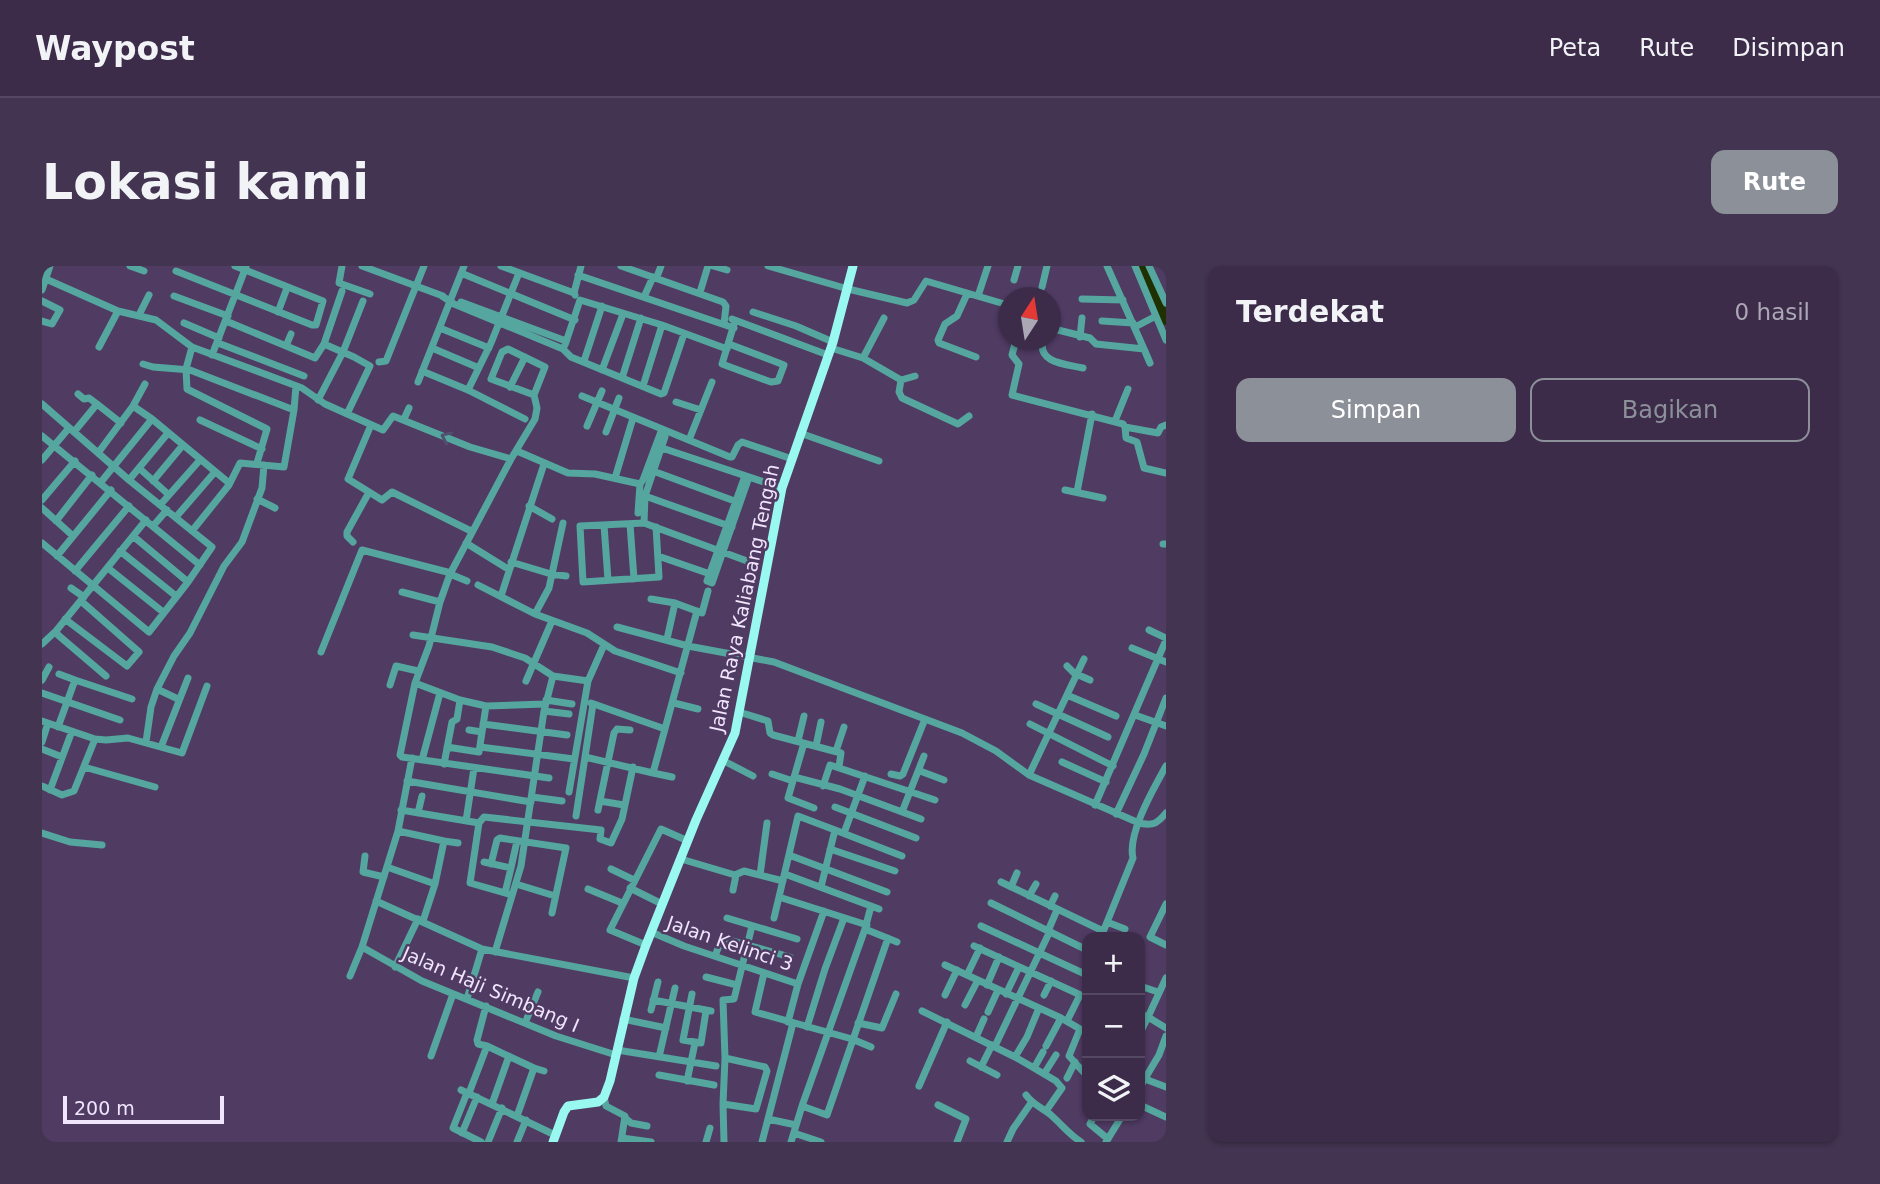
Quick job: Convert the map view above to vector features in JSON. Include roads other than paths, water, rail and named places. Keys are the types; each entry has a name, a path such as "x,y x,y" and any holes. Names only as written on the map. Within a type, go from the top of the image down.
{"main road":[{"name":"Jalan Raya Kaliabang Tengah","path":"604,1097 634,978 662,904 735,733 782,488 831,348 853,266"},
{"path":"554,1139 568,1106 598,1102 604,1097"}],"street":[{"path":"130,266 144,271"},
{"path":"176,271 315,326 323,303 321,300 287,288 246,268 234,266"},
{"path":"342,266 338,281 340,284 370,294"},
{"path":"362,266 565,345 571,357 661,394 664,393 684,334"},
{"path":"379,362 385,362 387,359 424,266"},
{"path":"501,266 574,293 580,300 641,318 684,334 728,347 783,364 785,367 778,382 723,365 728,347 735,324"},
{"path":"574,293 581,266"},
{"path":"621,266 657,272 723,302 726,306 724,320"},
{"path":"635,266 723,298"},
{"path":"701,289 707,266 727,270"},
{"path":"768,266 907,303 914,300 926,281 998,302"},
{"path":"978,296 988,266"},
{"path":"1014,280 1018,266"},
{"path":"1042,287 1047,266"},
{"path":"1107,266 1150,363"},
{"path":"1135,266 1166,340"},
{"path":"1149,266 1166,303"},
{"path":"212,355 246,268"},
{"path":"418,382 440,328 447,298 463,270 511,294 575,320"},
{"path":"644,297 657,272"},
{"path":"42,290 47,273 118,311 156,320 192,347 296,386 318,400 384,430 391,416 511,459"},
{"path":"468,390 489,348 519,273"},
{"path":"578,275 735,324 863,358 901,380 915,376"},
{"path":"278,312 287,288"},
{"path":"174,296 315,358 324,344 342,291"},
{"path":"967,294 957,316 945,324 938,340 948,348 976,357"},
{"path":"139,316 149,295"},
{"path":"1082,299 1123,300"},
{"path":"565,345 580,300"},
{"path":"42,301 60,310 52,324 42,321"},
{"path":"318,400 343,352 363,301"},
{"path":"584,362 602,306"},
{"path":"99,347 118,311"},
{"path":"753,312 796,326 831,348"},
{"path":"602,370 623,314"},
{"path":"1102,321 1134,325 1156,316"},
{"path":"622,378 641,318"},
{"path":"863,358 884,318"},
{"path":"1080,337 1082,318"},
{"path":"184,323 304,376"},
{"path":"643,386 662,325"},
{"path":"440,328 489,348"},
{"path":"1061,331 1090,338 1096,344 1144,349"},
{"path":"286,346 291,334"},
{"path":"324,344 369,366 347,414"},
{"path":"146,741 151,707 158,689 174,656 190,634 224,566 242,542 263,481 260,464 267,432 265,427 189,391 186,384 187,369 192,347"},
{"path":"432,348 479,369"},
{"path":"534,395 491,379 502,352 508,349 545,367 534,395 536,419 471,531 439,602 432,638 418,671 400,755 444,764 549,778"},
{"path":"1013,350 1012,355 1019,364 1012,395 1092,414 1125,427 1157,434 1161,427 1166,425"},
{"path":"1041,350 1052,360 1083,368"},
{"path":"510,387 526,357"},
{"path":"143,364 187,369 294,410"},
{"path":"422,371 468,390 525,419"},
{"path":"901,380 899,392 903,398 958,424 969,416"},
{"path":"689,440 712,382"},
{"path":"97,453 133,406 145,384"},
{"path":"192,530 244,461 284,467 296,386"},
{"path":"1115,421 1128,389"},
{"path":"587,426 602,391"},
{"path":"78,394 84,399 89,398 121,423"},
{"path":"582,396 664,433 730,457 742,442 792,459"},
{"path":"606,432 619,398"},
{"path":"676,402 701,410"},
{"path":"42,404 129,480 212,547 151,632 42,544"},
{"path":"42,460 97,404"},
{"path":"133,406 229,483"},
{"path":"404,419 408,408"},
{"path":"1077,492 1092,414"},
{"path":"615,478 634,418"},
{"path":"101,482 152,419"},
{"path":"200,420 262,449"},
{"path":"372,425 347,478 368,494 383,500 392,492 471,531"},
{"path":"1125,427 1126,438 1137,442 1144,468 1166,473"},
{"path":"129,480 168,433"},
{"path":"644,523 645,496 662,447 664,433"},
{"path":"638,513 640,484 664,433"},
{"path":"800,433 879,461"},
{"path":"42,436 200,565"},
{"path":"153,481 183,445"},
{"path":"662,447 782,488"},
{"path":"517,452 575,474 590,474 640,484"},
{"path":"42,644 57,633 65,619 120,551 164,507 169,495 200,460"},
{"path":"42,500 75,461"},
{"path":"501,596 544,464"},
{"path":"139,468 169,495"},
{"path":"653,471 738,503"},
{"path":"176,517 214,473"},
{"path":"56,521 92,475"},
{"path":"658,556 710,575 707,581 712,583 747,477"},
{"path":"1065,489 1103,498"},
{"path":"57,556 111,491"},
{"path":"353,541 347,536 347,531 368,494"},
{"path":"645,496 731,527"},
{"path":"257,499 275,508"},
{"path":"75,571 129,506"},
{"path":"529,506 552,519"},
{"path":"42,508 73,536"},
{"path":"535,614 549,588 564,523"},
{"path":"656,527 659,577 583,582 580,526 644,523 656,527 722,551 747,561"},
{"path":"630,524 634,579"},
{"path":"604,525 608,580"},
{"path":"133,536 188,582"},
{"path":"467,542 510,565 566,576"},
{"path":"321,652 362,550 451,573 467,580"},
{"path":"120,551 176,596"},
{"path":"108,568 163,612"},
{"path":"478,585 535,614 587,633 615,651 681,673"},
{"path":"65,619 125,666 139,652 71,588"},
{"path":"651,599 703,611 708,591"},
{"path":"402,592 439,602"},
{"path":"667,639 675,603"},
{"path":"653,773 697,611"},
{"path":"526,681 552,621"},
{"path":"617,627 688,646 774,662 962,733 996,751 1029,775 1139,823 1150,826 1156,824 1166,813"},
{"path":"1095,806 1162,660 1166,639 1149,630"},
{"path":"57,633 106,676"},
{"path":"413,635 492,647 533,662 553,676 588,681"},
{"path":"545,640 554,644"},
{"path":"569,792 588,681 604,645"},
{"path":"1132,648 1162,660"},
{"path":"1029,775 1084,659"},
{"path":"390,685 396,666 418,671"},
{"path":"1067,666 1090,680"},
{"path":"42,680 48,667"},
{"path":"59,674 132,699"},
{"path":"495,952 511,868 528,823 545,705 553,676"},
{"path":"161,747 188,678"},
{"path":"58,727 75,680"},
{"path":"415,683 460,700 486,706 572,704"},
{"path":"42,743 45,722 95,739 128,738 182,753 207,685"},
{"path":"158,689 178,699"},
{"path":"42,693 120,719"},
{"path":"422,760 440,693"},
{"path":"1067,695 1116,716"},
{"path":"1116,814 1166,698"},
{"path":"444,764 452,722 457,719 460,700"},
{"path":"584,700 665,729"},
{"path":"674,702 698,709"},
{"path":"576,816 593,704"},
{"path":"1036,704 1108,737"},
{"path":"545,705 569,714"},
{"path":"447,747 478,752 486,706"},
{"path":"739,712 768,720 772,734 836,751 841,754 839,767"},
{"path":"1135,715 1166,726"},
{"path":"804,716 789,800 814,808"},
{"path":"891,774 902,775 925,719"},
{"path":"816,746 821,722"},
{"path":"1030,724 1113,766"},
{"path":"836,751 844,727"},
{"path":"468,730 482,728 567,735"},
{"path":"624,805 599,806 616,730 630,730"},
{"path":"72,731 46,788 62,795 75,791 95,739"},
{"path":"480,747 574,760"},
{"path":"42,748 62,757"},
{"path":"902,812 924,756"},
{"path":"586,757 672,778"},
{"path":"351,976 398,831 412,758"},
{"path":"908,760 944,780"},
{"path":"724,761 753,776"},
{"path":"1062,762 1106,782"},
{"path":"823,786 828,766 839,767 935,800"},
{"path":"1103,932 1133,858 1131,851 1139,823 1166,766"},
{"path":"84,767 155,787"},
{"path":"508,894 470,883 482,817 600,829 601,839 611,843 622,820 633,767"},
{"path":"466,821 474,768"},
{"path":"772,774 840,789 921,819"},
{"path":"844,833 865,776"},
{"path":"407,781 531,800 562,801"},
{"path":"418,813 422,796"},
{"path":"835,807 916,838"},
{"path":"401,810 479,823"},
{"path":"774,918 798,816 902,856"},
{"path":"760,875 767,823"},
{"path":"646,945 610,930 661,829 688,841"},
{"path":"821,887 835,830"},
{"path":"398,831 458,843"},
{"path":"42,834 70,842 103,845"},
{"path":"511,868 487,863 498,839 566,848 552,913"},
{"path":"395,967 420,920 435,884 444,841"},
{"path":"508,894 516,884 521,842"},
{"path":"830,849 895,871"},
{"path":"789,855 887,892"},
{"path":"365,856 364,873 384,877"},
{"path":"681,859 736,875 744,871 821,887 875,907 802,1106 792,1142"},
{"path":"387,867 435,884"},
{"path":"611,869 662,904"},
{"path":"1011,887 1017,873"},
{"path":"733,890 736,875"},
{"path":"1001,882 1098,932"},
{"path":"516,884 555,895"},
{"path":"1029,896 1036,884"},
{"path":"588,889 622,903"},
{"path":"981,1067 1001,1034 1031,973 1049,931 1055,896"},
{"path":"779,897 844,918 897,942"},
{"path":"376,901 482,949 634,978"},
{"path":"991,903 1082,948"},
{"path":"1166,904 1150,937 1166,945"},
{"path":"762,1142 798,984 824,911"},
{"path":"727,918 797,939"},
{"path":"807,1027 844,918"},
{"path":"1107,922 1125,929"},
{"path":"725,1142 723,1000 734,999 752,926"},
{"path":"981,926 1082,973"},
{"name":"Jalan Kelinci 3","path":"651,932 798,984"},
{"path":"802,1106 827,1115 888,937"},
{"path":"715,956 722,938 790,957"},
{"name":"Jalan Haji Simbang I","path":"362,947 395,967 453,994 556,1036 617,1052 716,1066"},
{"path":"967,975 977,947 1082,995"},
{"path":"467,999 482,949"},
{"path":"987,985 999,957"},
{"path":"945,965 1082,1029"},
{"path":"1006,994 1019,967"},
{"path":"945,995 957,970"},
{"path":"764,973 755,1012 852,1039 871,1047"},
{"path":"706,977 737,985"},
{"path":"1145,1013 1166,978"},
{"path":"965,1005 978,980"},
{"path":"1044,995 1051,981"},
{"path":"651,1010 657,982"},
{"path":"659,1057 675,988"},
{"path":"1145,988 1158,992"},
{"path":"975,1037 998,990"},
{"path":"525,1023 538,992"},
{"path":"431,1056 453,994"},
{"path":"653,1000 690,1008 709,1011 702,1042 683,1039 690,1008 692,994"},
{"path":"858,1023 882,1028 896,994"},
{"path":"1034,1068 1064,1020 1082,998"},
{"path":"486,1006 478,1044 544,1071"},
{"path":"1015,1057 1039,1008"},
{"path":"922,1011 1015,1057 1062,1088 1046,1111"},
{"path":"1145,1016 1166,1028"},
{"path":"623,1019 666,1028"},
{"path":"919,1086 947,1022"},
{"path":"1082,1035 1069,1054 1082,1070"},
{"path":"1166,1036 1162,1057 1145,1079 1166,1087"},
{"path":"687,1081 695,1043"},
{"path":"481,1142 453,1128 466,1092 488,1046"},
{"path":"1044,1074 1056,1055"},
{"path":"492,1104 509,1056"},
{"path":"723,1104 756,1109 767,1071 765,1067 725,1058"},
{"path":"970,1062 997,1075"},
{"path":"1067,1078 1076,1063"},
{"path":"517,1116 534,1068"},
{"path":"659,1075 713,1084"},
{"path":"466,1092 526,1120 554,1139"},
{"path":"1026,1095 1031,1103 1046,1111 1082,1142"},
{"path":"462,1133 477,1097"},
{"path":"604,1097 606,1106 623,1114 631,1123 647,1126"},
{"path":"1007,1142 1031,1103"},
{"path":"938,1105 966,1119 957,1142"},
{"path":"1145,1107 1166,1117"},
{"path":"488,1142 502,1108"},
{"path":"625,1118 621,1140 651,1142"},
{"path":"768,1119 819,1142"},
{"path":"517,1142 526,1120"},
{"path":"1092,1121 1090,1124 1107,1141 1119,1121"},
{"path":"706,1142 710,1128"},
{"path":"1065,1142 1071,1135"}],"waterway":[{"path":"1141,266 1166,320"}]}
